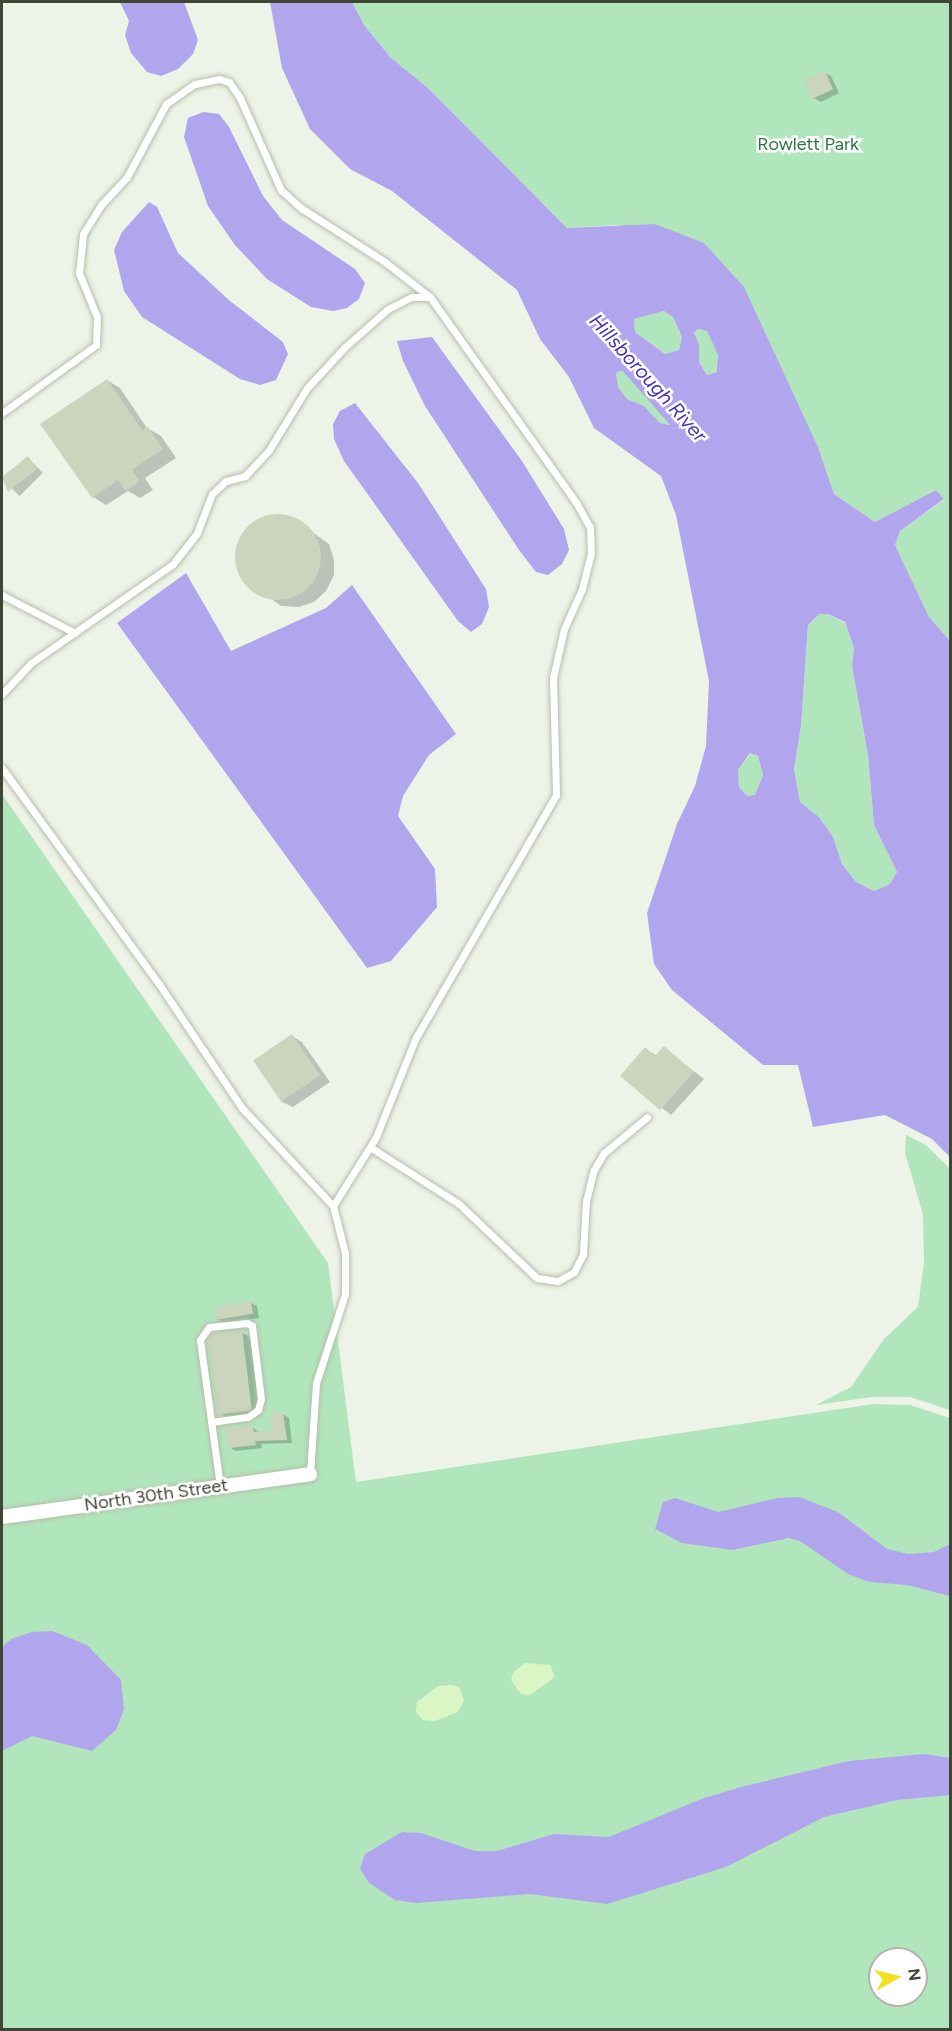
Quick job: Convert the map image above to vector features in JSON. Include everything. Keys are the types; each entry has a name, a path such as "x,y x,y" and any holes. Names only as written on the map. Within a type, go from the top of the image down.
{"street":[{"name":"North 30th Street","path":"2,1517 310,1473"}],"lane":[{"path":"2,413 96,345 97,317 80,273 83,234 100,205 127,177 166,104 195,84 219,79 229,82 240,98 281,190 300,208 385,262 430,297 577,504 590,527 591,553 582,589 564,629 553,678 556,795 416,1037 370,1148 333,1206"},
{"path":"2,694 31,663 173,564 197,533 212,494 226,481 245,476 269,450 307,388 345,347 388,309 412,297 430,297"},
{"path":"2,595 75,633"},
{"path":"2,768 159,984 242,1108 333,1206 345,1253 345,1294 316,1383 310,1473"},
{"path":"370,1148 459,1204 537,1278 558,1281 574,1272 583,1254 586,1200 594,1170 604,1153 647,1117"},
{"path":"211,1422 248,1417 258,1410 261,1399 252,1326 247,1323 209,1327 202,1334 211,1422 220,1486"}],"green space":[{"name":"Rowlett Park","path":"352,2 950,2 950,641 929,617 895,545 900,531 944,500 936,490 875,522 834,494 818,447 785,378 618,225 567,228 428,88 391,58 364,25"},
{"path":"664,311 673,317 682,337 679,350 665,354 635,332 634,319"},
{"path":"698,329 707,331 718,355 715,372 707,375 699,362 699,344 694,333"},
{"path":"628,368 642,369 668,390 677,420 669,425 660,423 644,406 627,399 618,387 616,373"},
{"path":"819,614 828,614 845,623 854,648 852,666 868,755 874,825 897,872 890,884 874,891 856,882 842,864 833,837 819,817 800,802 794,769 801,726 808,625"},
{"path":"751,753 758,756 763,775 755,796 747,796 739,787 738,770"},
{"path":"2,794 328,1263 356,1482 873,1404 910,1405 950,1418 950,2029 2,2029"},
{"path":"906,1135 926,1145 950,1169 950,1410 910,1397 872,1397 816,1405 851,1387 884,1339 918,1307 924,1263 923,1214 905,1153"}],"sand":[{"path":"525,1663 550,1665 555,1677 530,1695 521,1694 511,1680 513,1673"},
{"path":"438,1686 459,1687 464,1700 458,1712 435,1721 423,1720 416,1712 417,1702"}],"shaded area":[{"path":"120,2 184,2 198,40 193,54 178,69 161,76 147,72 131,53 125,35 129,21"},
{"path":"270,2 352,2 364,25 391,58 428,88 567,228 655,224 704,243 744,287 818,447 834,494 875,522 936,490 944,499 900,531 895,545 929,617 950,641 950,1157 932,1139 885,1115 813,1127 798,1065 763,1065 672,990 654,964 647,913 677,824 695,786 706,746 709,681 676,515 661,476 594,428 569,377 540,339 517,290 392,191 350,169 310,129 282,68","holes":["664,311 673,317 682,337 679,350 665,354 635,332 634,319","698,329 707,331 718,355 716,372 707,375 699,362 699,344 694,333","628,368 642,369 668,390 677,420 669,425 660,423 644,406 627,399 618,387 616,373","819,614 828,614 845,622 854,648 852,666 868,755 874,825 897,872 890,884 874,891 856,882 842,864 833,837 819,817 800,802 794,769 801,726 808,625","750,753 758,756 763,775 755,795 747,796 739,787 738,770"]},
{"path":"203,112 219,114 229,127 263,196 282,220 355,269 365,283 359,299 347,308 333,311 311,307 267,279 235,245 208,206 184,137 188,118"},
{"path":"149,202 157,207 178,253 230,301 283,342 288,354 276,380 260,385 240,379 142,317 124,291 114,250 122,232"},
{"path":"432,337 522,461 564,529 569,550 562,564 548,575 536,572 519,550 425,406 403,361 397,341"},
{"path":"355,403 418,483 486,589 489,607 482,624 471,632 458,621 344,461 334,439 333,424 340,411"},
{"path":"186,573 231,651 326,608 352,585 456,734 429,755 403,796 398,816 435,869 437,907 391,961 367,968 117,623"},
{"path":"799,1497 838,1512 887,1549 908,1554 934,1552 950,1544 950,1596 907,1585 869,1582 848,1574 800,1541 789,1538 732,1550 682,1543 655,1529 663,1502 675,1498 718,1512 778,1498"},
{"path":"52,1631 87,1645 121,1680 124,1709 116,1730 92,1751 32,1736 2,1751 2,1647 11,1639 32,1632"},
{"path":"924,1754 950,1758 950,1795 897,1800 824,1817 726,1867 607,1904 530,1894 417,1903 395,1900 369,1883 360,1869 365,1854 402,1832 421,1833 475,1851 497,1851 554,1834 609,1837 704,1798 745,1786 849,1761"}],"building":[{"path":"825,71 833,89 812,99 804,80"},
{"path":"107,379 142,430 148,427 163,449 132,470 140,481 126,491 118,480 92,498 40,424"},
{"path":"28,456 37,469 8,492 2,477"},
{"path":"278,514 302,521 314,533 321,557 314,581 302,593 278,600 254,593 242,581 235,557 242,533 254,521"},
{"path":"292,1034 320,1075 281,1102 253,1060"},
{"path":"664,1046 694,1072 660,1110 620,1076 645,1047 655,1056"},
{"path":"251,1301 253,1314 216,1320 214,1307"},
{"path":"242,1330 252,1410 217,1415 207,1334"},
{"path":"283,1412 287,1440 255,1441 256,1445 228,1448 225,1428 253,1425 254,1432 272,1430 270,1414"}],"waterway":[{"name":"Hillsborough River","path":"613,336 703,438"}]}
